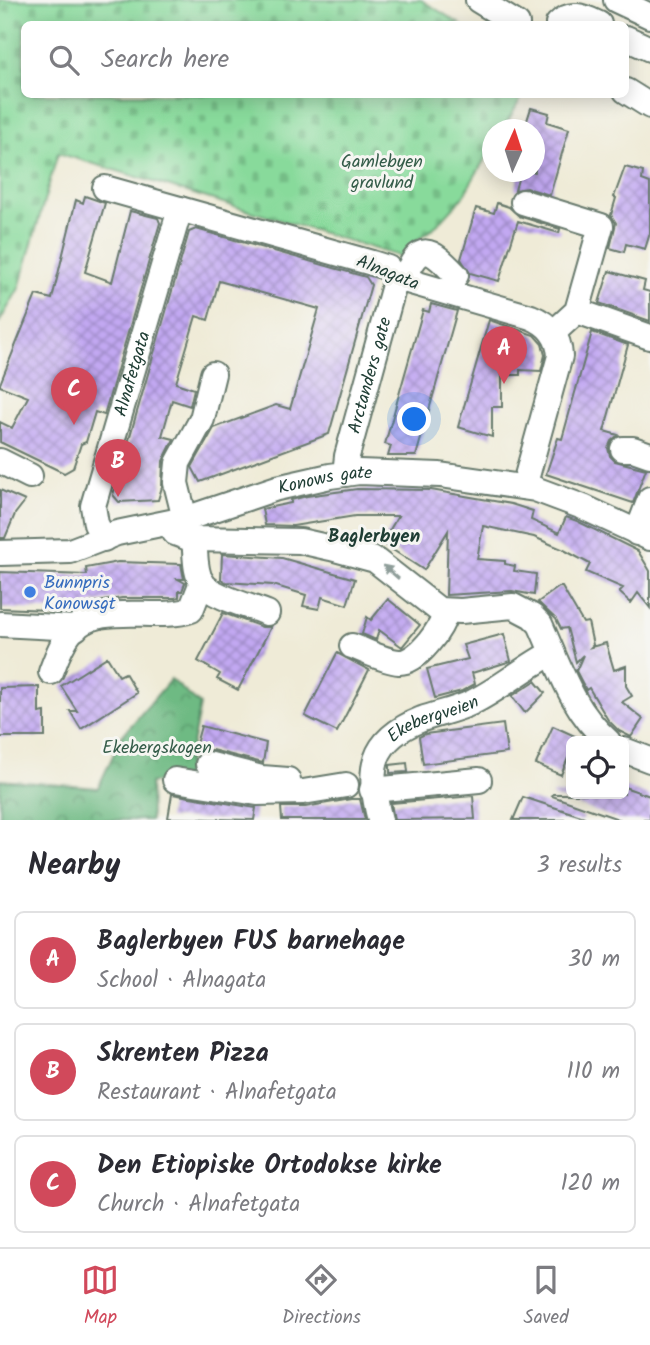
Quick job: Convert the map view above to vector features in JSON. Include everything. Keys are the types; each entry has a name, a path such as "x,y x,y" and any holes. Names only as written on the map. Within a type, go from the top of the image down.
{"street":[{"path":"478,0 512,21"},
{"path":"617,0 650,16"},
{"path":"561,21 574,16 592,21"},
{"path":"629,40 650,49"},
{"path":"629,93 650,106"},
{"name":"Alnagata","path":"105,188 388,268 400,279 531,317 544,323 553,333"},
{"path":"523,202 601,226 577,311 553,333 559,350 559,365 524,487"},
{"name":"Alnafetgata","path":"104,539 96,524 93,506 180,209"},
{"name":"Arctanders gate","path":"345,474 346,456 400,279 417,255 423,253 440,258 456,275"},
{"path":"577,311 650,337"},
{"path":"213,374 202,419 178,463 176,483 182,527 202,582 214,592 267,614"},
{"path":"623,449 633,449 650,455"},
{"path":"0,461 30,476"},
{"name":"Konows gate","path":"0,553 70,551 117,533 182,527 266,491 345,474 404,473 469,478 524,487 583,508 643,536"},
{"path":"643,536 650,499"},
{"path":"182,527 300,541 374,560 417,590 433,607 446,612 507,606 520,608 540,624 579,708 603,736"},
{"path":"51,672 59,651 71,633 84,623 110,614 177,615 191,610 202,582"},
{"path":"352,646 404,661 423,649 433,638 446,612"},
{"path":"0,624 76,628"},
{"name":"Ekebergveien","path":"372,786 376,758 398,731 422,719 472,702 552,653"},
{"path":"629,752 650,760"},
{"path":"208,764 262,778 346,785 479,780"},
{"path":"174,780 257,793 311,791 346,785"},
{"path":"372,786 380,820"}],"green space":[{"name":"Gamlebyen gravlund","path":"0,0 421,0 455,21 21,21 21,98 521,98 509,119 482,119 482,164 462,198 438,224 409,247 402,257 58,153 19,288 0,321"},
{"name":"Ekebergskogen","path":"171,679 200,705 185,779 150,783 151,820 0,820 0,780 98,788 122,736"}],"building":[{"path":"531,108 549,113 547,122 569,129 550,195 527,188 515,190 517,182 545,182 545,119 528,119"},
{"path":"625,167 643,172 642,180 650,183 650,233 645,249 626,244 624,252 610,248 616,223 611,215 616,198 614,197"},
{"path":"85,196 105,203 85,272 112,282 130,211 158,218 160,223 104,415 95,412 86,442 81,444 73,468 64,473 0,442 0,422 12,428 28,397 0,384 36,295 52,299 76,200 83,203"},
{"path":"497,203 509,207 519,216 560,229 559,233 518,221 499,281 470,273 461,259 476,208 494,213"},
{"path":"196,229 366,277 371,285 329,434 200,482 192,467 214,428 276,405 290,409 319,309 219,281 208,320 196,316 176,383 194,389 190,406 172,400 162,436 174,439 163,461 162,487 158,500 119,502 113,495 189,232"},
{"path":"609,271 645,281 643,290 650,292 650,321 599,303"},
{"path":"431,304 457,311 416,456 388,456 391,446 385,444 423,310 429,312"},
{"path":"489,320 534,335 542,344 545,355 541,371 520,370 520,375 502,375 502,407 492,407 492,437 458,427"},
{"path":"592,332 628,345 604,431 618,435 608,448 615,461 646,469 633,503 546,474 558,438 562,439"},
{"path":"357,489 431,490 511,504 533,511 531,520 559,533 566,517 577,521 638,551 650,571 650,608 638,593 631,603 619,592 623,588 586,572 590,564 564,550 534,537 483,526 477,559 505,561 505,564 515,566 514,571 536,574 534,595 512,591 446,595 448,531 424,570 382,543 398,516 355,516 293,526 265,525 262,509 291,503 291,500 307,496"},
{"path":"0,490 25,501 15,514 5,538 0,538"},
{"path":"222,554 282,558 355,579 347,605 322,597 319,609 303,606 306,595 273,585 226,582 221,579"},
{"path":"118,562 181,564 184,579 178,579 185,583 182,591 179,591 179,597 122,598 92,603 73,611 0,608 0,572 87,575 86,568"},
{"path":"562,587 583,623 588,622 593,645 591,647 606,643 614,670 626,666 626,686 632,696 622,702 643,719 631,737 619,731 608,720 589,688 586,690 576,671 583,655 576,662 567,628 561,629 556,619 538,602"},
{"path":"388,599 420,625 402,647 379,630 376,640 362,634 367,617 371,620"},
{"path":"223,613 262,627 271,627 238,690 217,679 220,674 198,661"},
{"path":"504,634 511,661 472,673 475,684 462,691 435,698 427,669 468,659 463,645"},
{"path":"337,653 369,670 337,732 305,716"},
{"path":"107,657 119,676 125,673 137,693 81,729 70,711 77,711 61,686"},
{"path":"535,681 545,693 525,713 512,696"},
{"path":"39,687 39,713 45,712 45,737 0,737 0,688"},
{"path":"503,724 507,753 423,764 419,737 425,734"},
{"path":"201,726 266,743 263,763 212,750 203,750 193,755"},
{"path":"553,726 575,736 566,736 566,763 561,775 536,764"},
{"path":"407,763 408,772 390,773 390,765"},
{"path":"629,789 650,796 650,820 621,820 552,796 566,794 566,799 629,799"},
{"path":"172,794 256,808 254,820 168,818"},
{"path":"473,796 475,819 394,820 391,803"},
{"path":"523,797 584,817 583,820 513,820"},
{"path":"360,799 365,820 282,820 281,807 305,807"}],"place":[{"name":"Baglerbyen FUS barnehage","path":"504,384"},
{"name":"Den Etiopiske Ortodokse kirke","path":"74,425"},
{"name":"Skrenten Pizza","path":"118,497"},
{"name":"Bunnpris Konowsgt","path":"30,592"}],"district":[{"name":"Baglerbyen","path":"374,535"}]}
